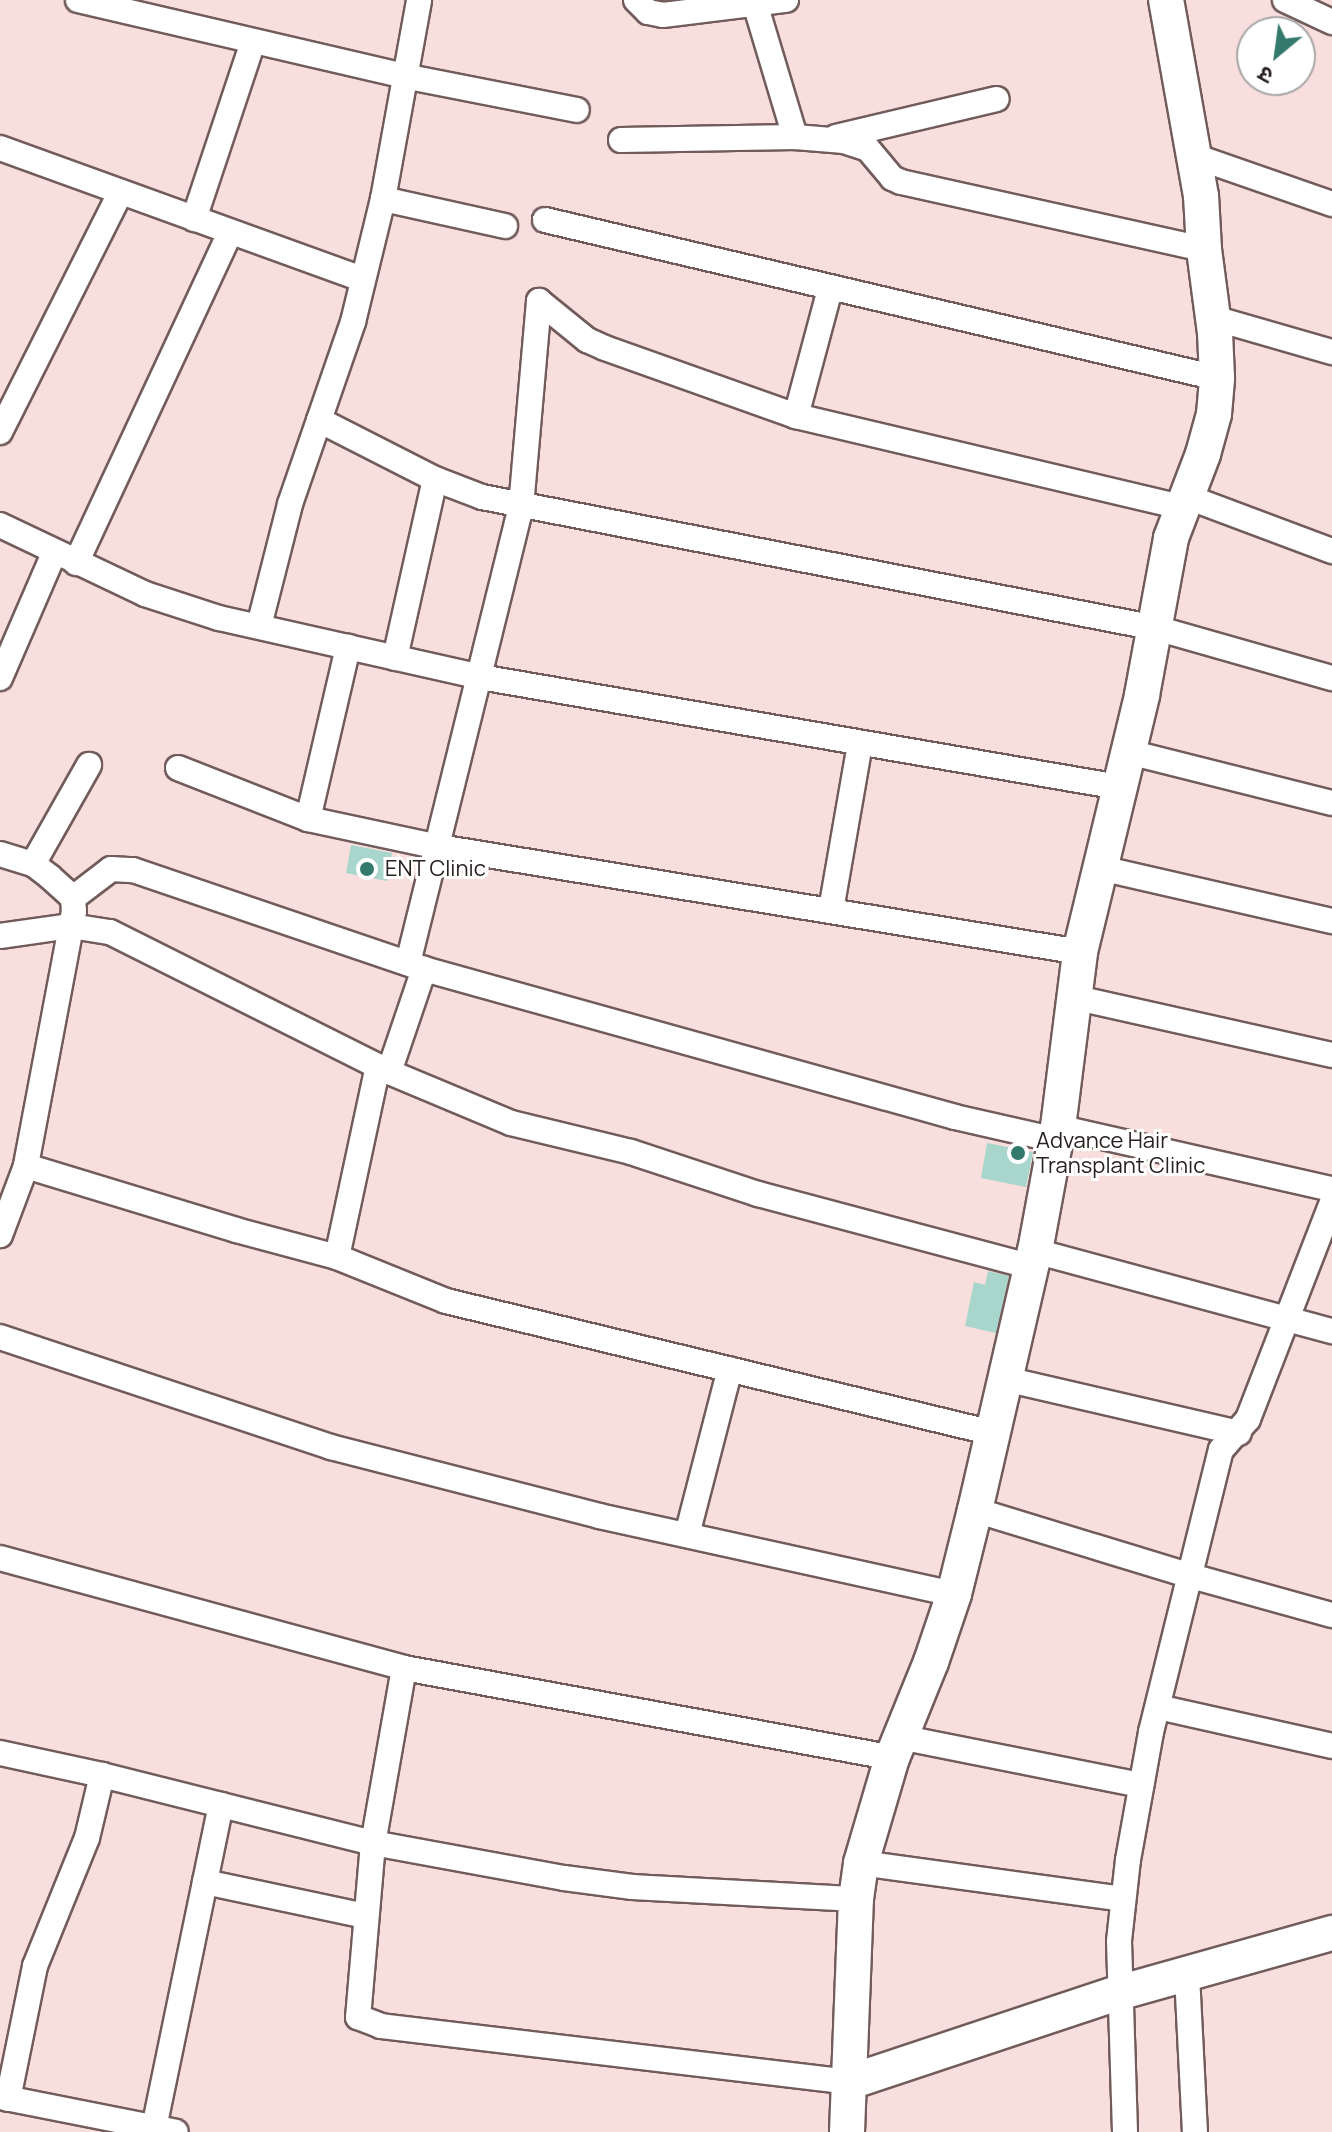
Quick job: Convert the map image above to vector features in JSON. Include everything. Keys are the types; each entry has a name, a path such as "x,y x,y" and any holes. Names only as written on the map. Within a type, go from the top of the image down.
{"street":[{"path":"78,0 173,12 253,42 577,110"},
{"path":"259,626 279,539 344,353 383,199 419,0"},
{"path":"636,0 648,12 663,15 754,1 786,0"},
{"path":"847,2132 856,1899 861,1863 896,1748 931,1662 954,1594 975,1510 1034,1259 1057,1134 1077,998 1080,952 1129,752 1156,628 1165,562 1183,501 1210,432 1217,378 1214,318 1204,249 1197,157 1166,0"},
{"path":"1285,0 1332,22"},
{"path":"754,1 795,137"},
{"path":"194,219 253,42"},
{"path":"826,140 997,99"},
{"path":"621,140 795,137 826,140 868,149 892,178 901,182 1204,249"},
{"path":"0,148 362,279"},
{"path":"1197,157 1332,204"},
{"path":"0,432 120,193"},
{"path":"383,199 505,226"},
{"path":"545,220 1217,378"},
{"path":"0,678 65,558 230,232"},
{"path":"796,416 830,289"},
{"path":"337,1257 384,1069 416,966 439,847 521,507 539,301 562,322 605,348 796,416 1183,501 1332,551"},
{"path":"1214,318 1332,352"},
{"path":"319,420 435,479 470,494 521,507 1156,628 1332,678"},
{"path":"395,658 435,479"},
{"path":"0,525 65,558 183,607 348,647 480,677 1119,787"},
{"path":"308,819 348,647"},
{"path":"831,910 860,743"},
{"path":"1129,752 1332,803"},
{"path":"33,864 89,765"},
{"path":"178,768 308,819 439,847 1080,952"},
{"path":"0,854 33,864 73,898"},
{"path":"1100,868 1332,921"},
{"path":"0,1235 26,1166 71,926 73,898 111,869 133,870 416,966 955,1117 1057,1134 1332,1189"},
{"path":"0,936 71,926 110,932 384,1069 511,1123 631,1152 758,1194 1288,1317 1332,1331"},
{"path":"1077,998 1332,1055"},
{"path":"26,1166 236,1230 337,1257 446,1301 993,1433"},
{"path":"1125,2132 1118,1993 1123,1899 1141,1785 1158,1707 1221,1450 1239,1433 1332,1202"},
{"path":"0,1337 331,1447 687,1535 954,1594"},
{"path":"687,1535 730,1369"},
{"path":"1005,1379 1239,1433"},
{"path":"975,1510 1332,1615"},
{"path":"0,1558 404,1668 728,1725 1141,1785"},
{"path":"404,1668 373,1843 365,1916 356,2004 358,2017 367,2023 850,2082 1118,1993 1332,1933"},
{"path":"1158,1707 1332,1746"},
{"path":"0,1753 102,1775 373,1843 632,1887 856,1899"},
{"path":"102,1775 83,1850 35,1966 4,2098 165,2130 205,1882 221,1805"},
{"path":"861,1863 1123,1899"},
{"path":"205,1882 365,1916"},
{"path":"1187,1975 1195,2132"}],"building":[{"path":"351,845 392,853 387,881 346,873"},
{"path":"987,1143 1033,1152 1026,1187 981,1178"},
{"path":"988,1271 1009,1276 996,1333 965,1326 974,1282 985,1285"}],"place":[{"name":"ENT Clinic","path":"367,869"},
{"name":"Advance Hair Transplant Clinic","path":"1018,1153"}]}
